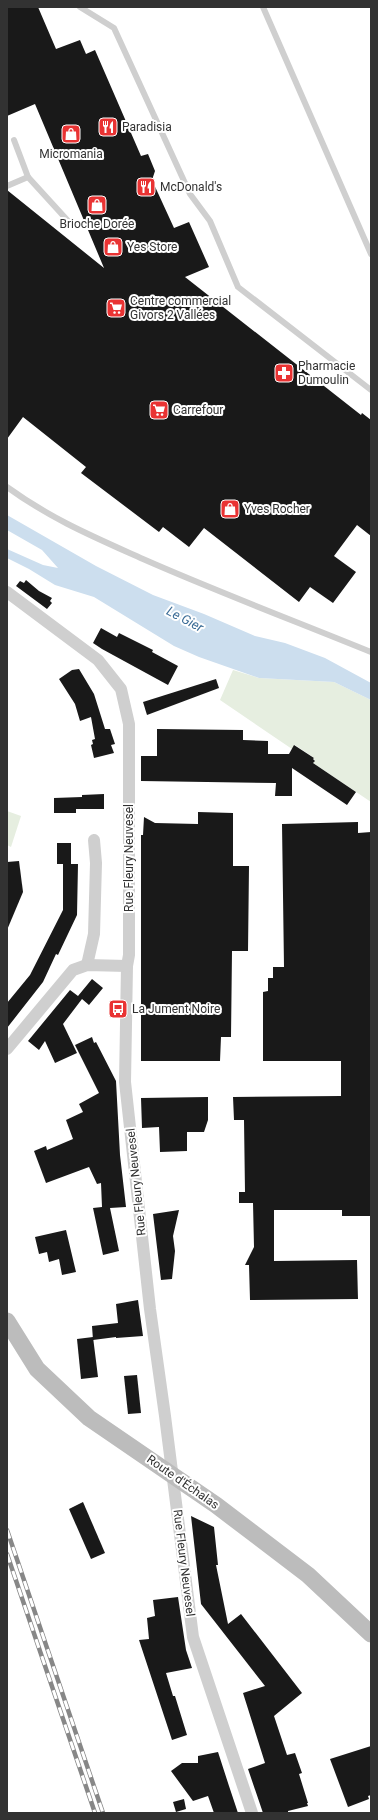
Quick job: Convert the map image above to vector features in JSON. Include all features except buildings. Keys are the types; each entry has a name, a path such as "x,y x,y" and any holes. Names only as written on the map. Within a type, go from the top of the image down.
{"street":[{"name":"Rue Fleury Neuvesel","path":"7,592 98,660 121,689 129,724 129,955 127,966 126,1082 150,1309 193,1637 252,1813"},
{"path":"87,965 94,934 96,864 94,840"},
{"path":"7,1049 73,970 87,965 127,966"},
{"name":"Route d'Échalas","path":"7,1321 37,1369 89,1418 172,1474 308,1575 371,1634"}],"lane":[{"path":"80,7 114,28 190,194 210,221 238,287 371,390"},
{"path":"263,7 371,254"},
{"path":"14,140 28,178 69,222"},
{"path":"7,186 28,178"},
{"path":"7,487 37,508 69,526 207,587 371,652"}],"shaded area":[{"path":"233,670 259,678 334,682 371,700 371,802 313,763 315,761 313,757 295,745 292,749 220,700"},
{"path":"7,811 21,816 11,847 7,845"}],"water":[{"name":"Le Gier","path":"7,515 96,566 153,595 204,614 255,636 285,643 325,658 371,683 371,700 334,682 259,678 199,657 174,646 94,597 55,585 7,558 7,549 43,565 58,568 42,550 7,530"}],"railway":[{"path":"7,1530 103,1813"},
{"path":"7,1554 95,1813"}],"place":[{"name":"Paradisia","path":"108,127"},
{"name":"Micromania","path":"71,134"},
{"name":"McDonald's","path":"146,187"},
{"name":"Brioche Dorée","path":"97,205"},
{"name":"Yes Store","path":"113,247"},
{"name":"Centre commercial Givors 2 Vallées","path":"116,308"},
{"name":"Pharmacie Dumoulin","path":"284,373"},
{"name":"Carrefour","path":"159,410"},
{"name":"Yves Rocher","path":"230,509"},
{"name":"La Jument Noire","path":"118,1009"}]}
